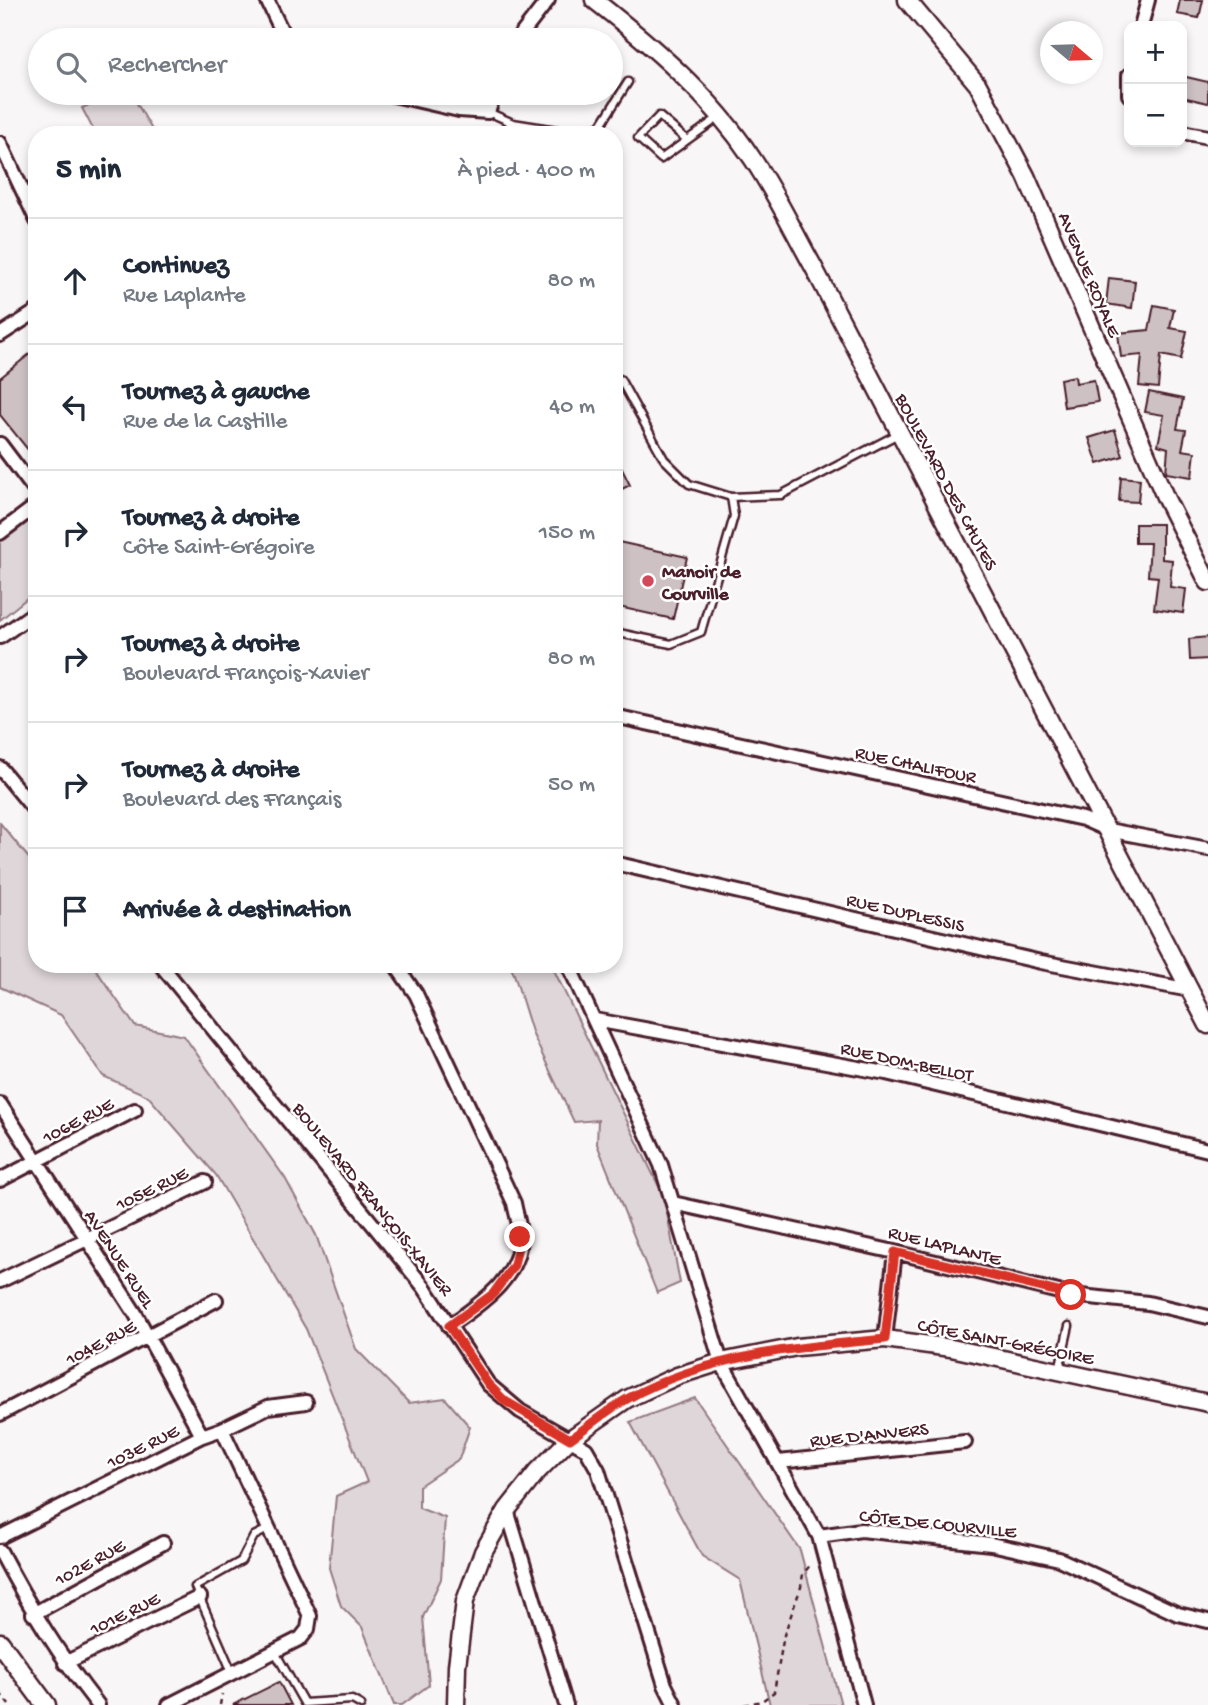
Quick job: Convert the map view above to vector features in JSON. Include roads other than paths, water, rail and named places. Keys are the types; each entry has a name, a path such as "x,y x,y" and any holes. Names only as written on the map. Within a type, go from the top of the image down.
{"main road":[{"path":"0,1643 46,1705"}],"street":[{"path":"267,0 280,28"},
{"path":"526,28 548,0"},
{"name":"BOULEVARD DES CHUTES","path":"594,0 670,62 720,116 753,159 813,266 1208,1025"},
{"name":"AVENUE ROYALE","path":"907,0 978,85 1026,176 1166,499 1208,582"},
{"path":"1142,21 1147,0"},
{"path":"438,105 488,112 491,105"},
{"path":"1187,133 1208,137"},
{"path":"0,143 28,202"},
{"path":"0,335 28,317"},
{"path":"0,444 28,481"},
{"path":"0,533 28,512"},
{"path":"0,637 28,617"},
{"name":"RUE CHALIFOUR","path":"623,718 1083,819 1108,830 1208,849"},
{"path":"0,768 28,802"},
{"name":"RUE DUPLESSIS","path":"623,865 1041,962 1190,990"},
{"name":"BOULEVARD FRANÇOIS-XAVIER","path":"167,973 424,1287 488,1384 505,1401 586,1450 598,1470 665,1685 674,1705"},
{"path":"401,973 416,994 514,1203 520,1237 514,1265 493,1294 449,1326"},
{"path":"572,973 661,1165 721,1362 819,1536 864,1705"},
{"name":"RUE DOM-BELLOT","path":"595,1020 886,1073 1208,1150"},
{"name":"AVENUE RUEL","path":"0,1104 5,1124 37,1163 135,1313 202,1436"},
{"name":"106E RUE","path":"0,1180 135,1110"},
{"name":"105E RUE","path":"0,1282 205,1182"},
{"name":"RUE LAPLANTE","path":"673,1203 895,1252 1071,1295 1148,1303 1208,1317"},
{"path":"885,1339 895,1252"},
{"name":"104E RUE","path":"0,1415 216,1300"},
{"name":"CÔTE SAINT-GRÉGOIRE","path":"456,1705 457,1666 465,1601 483,1552 507,1510 537,1472 570,1439 626,1399 677,1376 721,1362 797,1347 885,1339 951,1348 1208,1403"},
{"name":"103E RUE","path":"0,1537 202,1436 268,1407 306,1402"},
{"path":"169,1705 275,1652 300,1638 308,1629 310,1616 222,1429"},
{"name":"RUE D'ANVERS","path":"779,1462 965,1442"},
{"path":"507,1510 566,1705"},
{"name":"CÔTE DE COURVILLE","path":"819,1536 862,1530 991,1544 1059,1559 1178,1614 1208,1620"},
{"name":"102E RUE","path":"33,1614 163,1543"},
{"path":"0,1551 33,1614 65,1663 98,1705"},
{"name":"101E RUE","path":"65,1663 200,1597"}],"lane":[{"path":"623,90 628,82"},
{"path":"599,126 614,105"},
{"path":"488,112 510,122 534,126"},
{"path":"687,140 659,116 638,138 661,159 720,116"},
{"path":"509,126 510,122"},
{"path":"623,384 664,459 689,484 731,497 781,495 899,434"},
{"path":"623,634 671,644 701,632 734,516 731,497"},
{"path":"1059,1371 1069,1326"},
{"path":"232,1672 194,1587 241,1560 254,1536 270,1528"},
{"path":"275,1652 304,1703 352,1700 361,1705"}],"place":[{"name":"Manoir de Courville","path":"648,581"}]}
